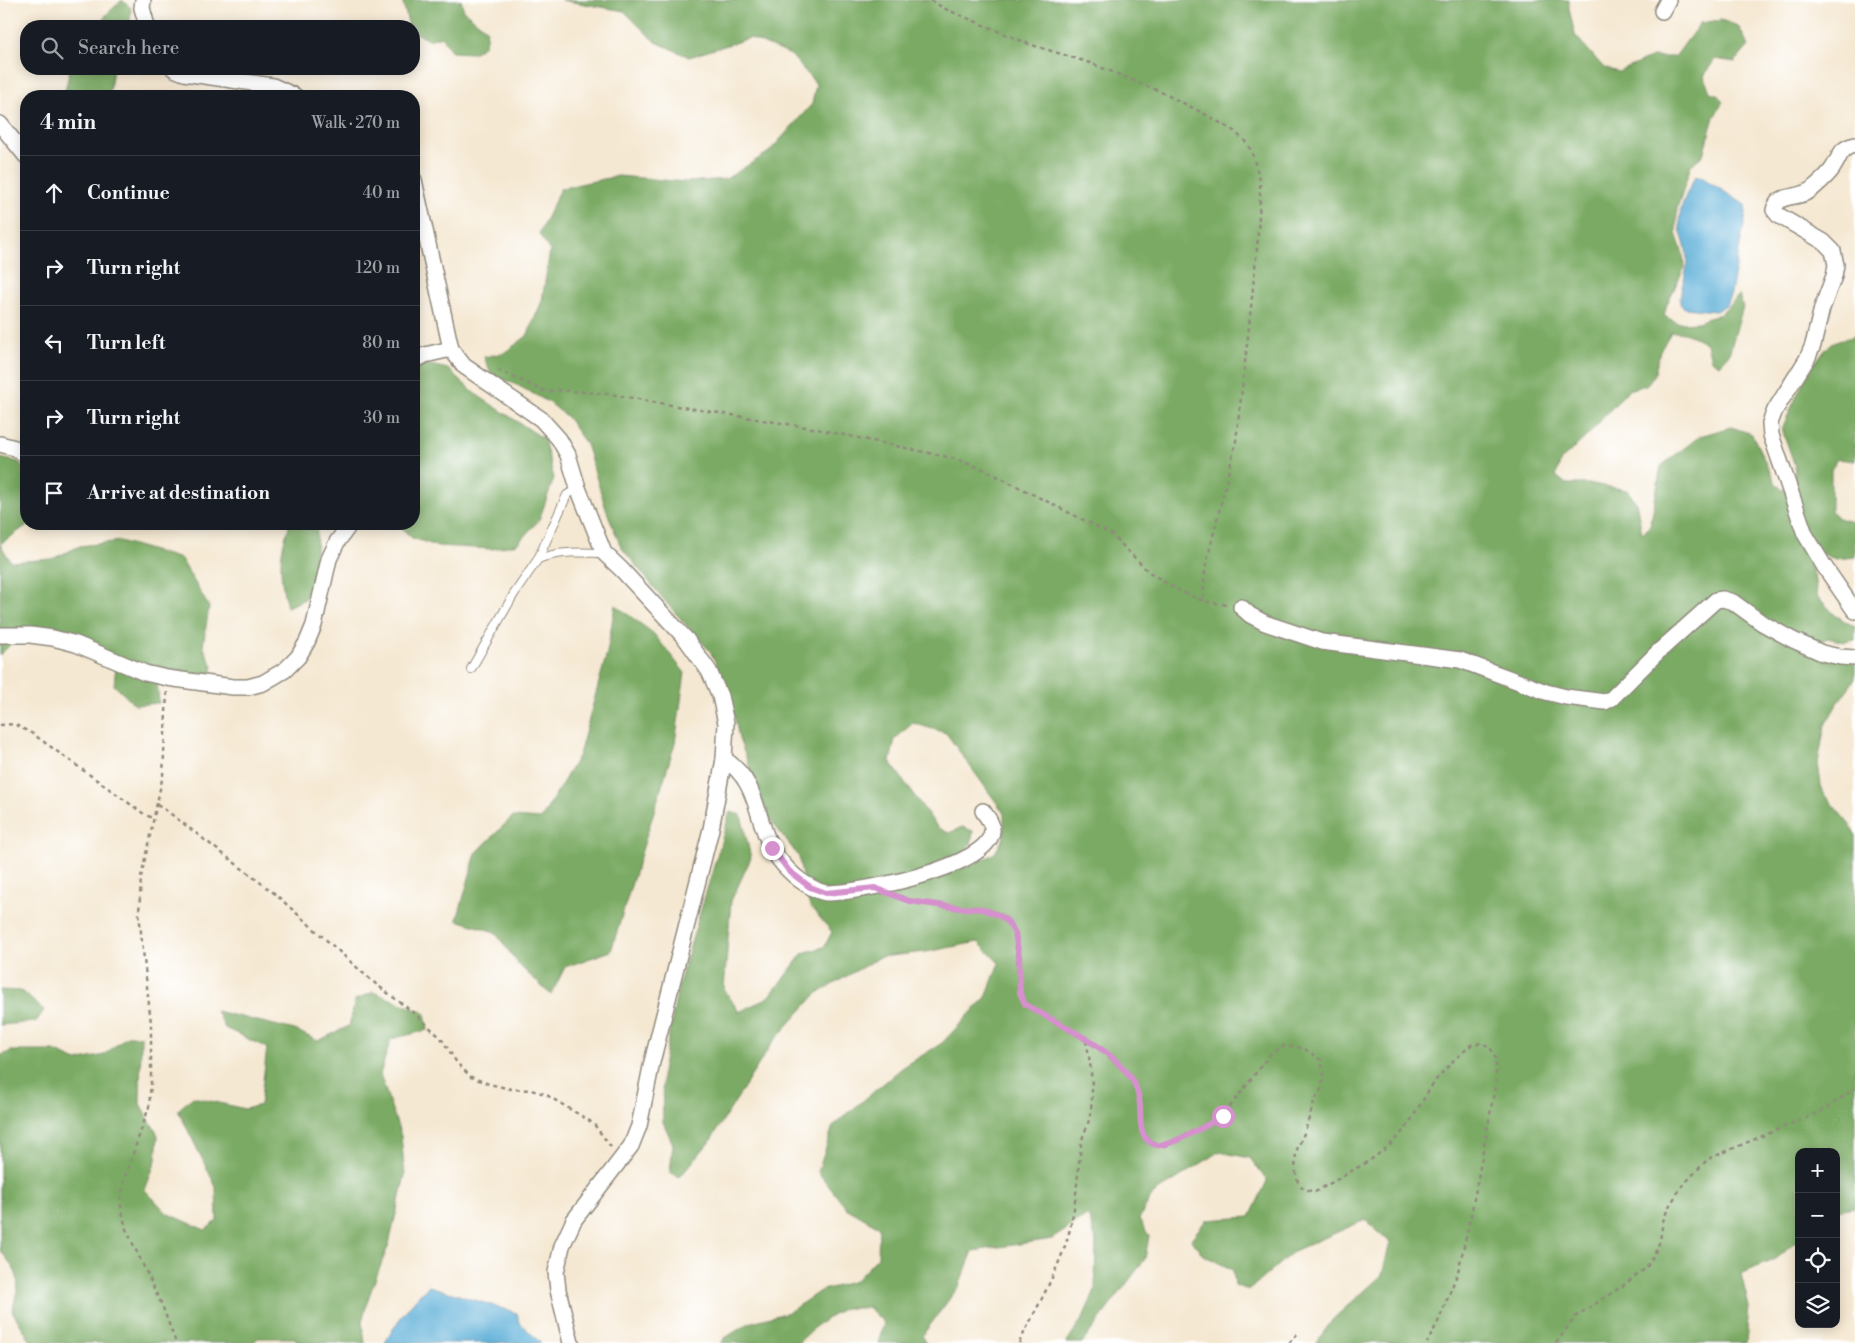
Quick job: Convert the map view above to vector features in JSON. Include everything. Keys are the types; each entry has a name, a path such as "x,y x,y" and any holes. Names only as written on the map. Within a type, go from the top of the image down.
{"street":[{"path":"143,0 142,8 145,20"},
{"path":"203,75 273,86 282,90"},
{"path":"0,124 20,149"},
{"path":"1855,145 1850,146 1839,154 1834,166 1806,194 1782,198 1776,203 1774,210 1778,215 1824,242 1833,251 1836,265 1834,276 1822,308 1813,345 1807,359 1775,410 1770,423 1771,435 1805,534 1855,611"},
{"path":"420,207 451,349 464,366 541,419 559,438 568,455 578,488 604,552 686,639 709,671 720,696 726,723 724,759 711,829 652,1062 639,1126 631,1146 574,1220 562,1246 556,1272 558,1290 571,1343"},
{"path":"420,358 451,349"},
{"path":"0,444 20,451"},
{"path":"0,636 30,635 61,640 76,644 145,672 167,678 232,687 248,687 263,683 285,670 298,657 307,642 314,625 329,559 337,542 346,530"},
{"path":"1241,607 1250,615 1265,623 1322,642 1460,660 1546,692 1605,702 1612,698 1658,652 1716,600 1723,599 1733,602 1762,623 1822,653 1855,658"},
{"path":"724,759 736,767 753,794 772,848 789,871 810,887 826,893 875,888 932,873 973,855 988,842 992,831 990,821 983,811"}],"lane":[{"path":"471,668 514,594 538,559 567,495 578,488"},
{"path":"538,559 550,555 604,552"}],"path":[{"path":"931,0 943,8 1029,44 1090,63 1159,91 1234,131 1247,143 1252,152 1260,180 1253,288 1236,441 1205,569 1203,600"},
{"path":"496,369 546,392 558,390 610,394 812,428 894,444 952,458 982,468 1111,534 1149,572 1176,589 1203,600 1241,607"},
{"path":"167,678 162,775 141,877 139,914 151,1023 149,1107 125,1177 120,1202 126,1229 162,1305 176,1343"},
{"path":"0,725 14,724 33,734 144,814 154,819"},
{"path":"156,805 167,811 274,893 372,981 414,1013 441,1038 457,1063 471,1077 489,1084 545,1094 593,1123 621,1160"},
{"path":"875,888 909,901 983,909 1007,921 1015,933 1019,956 1020,993 1025,1004 1101,1049 1133,1080 1140,1105 1140,1128 1146,1138 1157,1145 1168,1144 1223,1116 1271,1052 1284,1046 1304,1048 1321,1060 1323,1071 1322,1087 1314,1102 1306,1131 1296,1152 1295,1170 1298,1182 1304,1189 1315,1192 1369,1161 1389,1146 1406,1128 1434,1082 1471,1044 1482,1043 1490,1047 1496,1060 1496,1082 1470,1219 1458,1272 1438,1322 1427,1343"},
{"path":"1019,1343 1055,1272 1072,1220 1081,1143 1089,1118 1092,1095 1090,1057 1086,1040"},
{"path":"1556,1343 1575,1317 1646,1268 1660,1241 1663,1221 1668,1208 1682,1186 1708,1159 1824,1110 1855,1088"},
{"path":"1289,1343 1298,1333"}],"green space":[{"path":"122,0 131,8 130,20 104,20 106,15"},
{"path":"402,0 461,0 464,11 487,30 485,45 473,53 452,52 441,36 429,40 420,35 420,20 407,20"},
{"path":"562,0 1569,0 1569,9 1575,35 1604,68 1619,72 1652,57 1675,57 1700,23 1721,20 1738,26 1749,46 1735,62 1715,59 1704,76 1710,92 1719,95 1723,102 1714,117 1703,155 1691,165 1677,209 1676,233 1683,254 1684,268 1667,304 1664,316 1678,323 1698,322 1720,314 1739,295 1743,307 1729,354 1719,365 1711,360 1707,344 1685,334 1671,332 1660,351 1654,377 1646,385 1628,390 1587,436 1561,460 1556,476 1566,484 1592,484 1627,490 1636,502 1642,533 1650,527 1661,466 1700,436 1731,427 1752,434 1775,482 1782,490 1794,484 1795,466 1782,429 1804,381 1828,347 1838,340 1855,336 1855,461 1837,459 1831,470 1831,511 1838,518 1855,523 1855,557 1835,559 1818,552 1808,560 1814,575 1817,596 1835,615 1855,627 1855,640 1845,642 1827,638 1815,645 1855,664 1855,679 1825,725 1818,763 1822,792 1850,825 1855,835 1855,1207 1840,1209 1840,1148 1795,1148 1795,1243 1775,1259 1741,1274 1749,1307 1746,1343 1316,1343 1333,1319 1382,1275 1390,1242 1365,1220 1294,1251 1249,1290 1235,1285 1233,1270 1203,1255 1191,1239 1206,1220 1250,1217 1267,1181 1250,1158 1219,1152 1153,1194 1139,1219 1149,1236 1145,1259 1082,1343 1066,1343 1083,1318 1095,1290 1096,1240 1088,1215 1052,1239 973,1251 959,1286 922,1336 926,1343 878,1343 884,1323 869,1308 844,1308 817,1325 798,1343 721,1343 725,1338 749,1323 789,1312 820,1291 855,1281 878,1257 879,1227 846,1208 818,1172 833,1126 902,1068 942,1043 986,997 999,963 978,942 926,952 880,957 816,994 772,1043 711,1140 680,1177 670,1172 673,1144 663,1122 662,1072 678,987 730,812 741,815 751,858 731,901 724,989 739,1012 769,997 803,953 824,947 832,932 810,906 804,889 799,857 769,818 739,739 730,693 710,651 669,606 621,547 606,509 586,444 567,417 550,403 519,386 491,374 484,357 504,353 527,336 542,301 550,251 539,234 561,188 618,176 686,182 726,179 769,152 812,104 816,84 791,55 750,38 689,57 654,41 624,11","holes":["913,723 946,733 1004,813 1004,837 995,853 967,868 955,863 971,844 973,831 962,827 949,833 938,828 890,762 895,739"]},
{"path":"69,75 112,75 110,90 65,90"},
{"path":"426,364 448,369 474,393 544,439 554,478 539,520 517,544 492,549 437,546 412,538 403,530 420,530 420,366"},
{"path":"0,458 20,463 20,530 0,544"},
{"path":"288,530 316,530 317,532 315,574 305,599 287,607 281,575 283,545"},
{"path":"120,541 181,559 209,607 203,646 213,667 210,677 157,682 159,703 135,705 114,685 117,656 76,637 34,627 12,643 0,655 0,544 11,562 52,559 80,546"},
{"path":"615,605 653,633 685,673 675,743 611,951 565,967 551,995 519,965 495,932 457,920 476,853 512,817 541,819 579,755 607,653"},
{"path":"0,990 21,991 44,1010 36,1022 0,1025"},
{"path":"373,992 425,1013 428,1030 391,1039 380,1074 401,1136 405,1175 389,1244 369,1296 362,1322 365,1343 300,1343 294,1338 258,1338 253,1343 32,1343 12,1311 17,1291 17,1278 12,1266 0,1250 0,1056 11,1051 54,1051 77,1061 104,1055 127,1036 141,1036 140,1104 158,1135 156,1160 145,1190 167,1213 205,1230 217,1221 216,1187 178,1110 193,1097 245,1109 260,1105 267,1048 225,1028 216,1011 295,1030 318,1041 349,1026 355,1000"}],"water":[{"path":"1700,176 1745,205 1746,214 1731,293 1726,305 1716,311 1685,308 1680,304 1687,258 1679,221 1683,202 1689,189 1695,177"},
{"path":"429,1286 517,1313 520,1323 541,1343 385,1343 404,1313"}],"route":[{"path":"772,848 789,871 810,887 826,893 875,888 909,901 983,909 1007,921 1015,933 1019,956 1020,993 1025,1004 1101,1049 1123,1068 1133,1080 1140,1105 1140,1128 1146,1138 1157,1145 1168,1144 1223,1116"}]}
